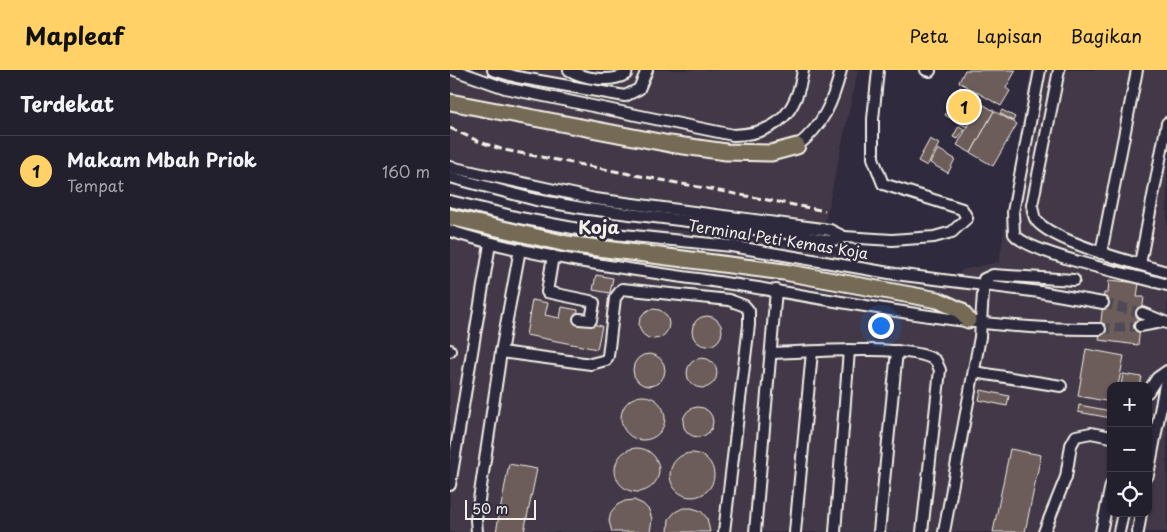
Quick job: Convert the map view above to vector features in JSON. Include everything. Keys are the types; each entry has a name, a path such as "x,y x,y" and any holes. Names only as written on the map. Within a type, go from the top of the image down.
{"highway":[{"path":"450,102 670,144 726,152 771,154 797,146"},
{"path":"450,217 567,244 784,272 938,300 960,310 974,321"}],"street":[{"path":"454,70 505,88 733,135 753,134 770,128 782,119 792,107 801,85 803,70"},
{"path":"493,70 518,77 625,96 639,89 647,70"},
{"path":"569,70 583,76 602,79 620,78 626,74 627,70"},
{"path":"797,146 821,124 834,98 841,70"},
{"path":"450,177 481,180 682,215 830,230 844,238 892,240 934,237 952,232 967,218 962,209 883,184 873,158 874,100 878,70"},
{"path":"1040,70 1013,212 1012,231 1023,242 1061,257 1167,285"},
{"path":"1059,70 1032,205 1034,218 1043,228 1101,253 1167,272"},
{"path":"1101,253 1137,70"},
{"path":"1140,264 1167,123"},
{"path":"450,167 481,180"},
{"name":"Terminal Peti Kemas Koja","path":"450,201 520,218 594,232 731,246 895,274 1073,296 1103,303"},
{"path":"450,231 490,244 553,256 974,321 1069,330 1100,329"},
{"path":"450,485 490,244"},
{"path":"478,532 476,520 501,352 520,249"},
{"path":"553,256 546,297 594,303 591,320 579,319"},
{"path":"944,532 974,372 974,321 986,277 993,275 1074,280"},
{"path":"501,352 591,364 606,360 615,298 622,290 729,300 745,306 748,311 749,325 724,532"},
{"path":"755,532 776,290"},
{"path":"1142,313 1165,323"},
{"path":"1140,326 1165,323"},
{"path":"770,353 849,350 897,351 933,359 940,370 922,532"},
{"path":"835,532 849,350"},
{"path":"879,532 897,351"},
{"path":"795,532 812,352"},
{"path":"974,372 1061,386"},
{"path":"1152,386 1157,378 1167,372"},
{"path":"1152,437 1167,372"},
{"path":"1044,532 1066,477 1071,445 1076,436 1091,433 1107,436"},
{"path":"1101,532 1107,504"},
{"path":"1119,532 1122,517"},
{"path":"1138,532 1140,517"}],"shaded area":[{"path":"450,70 858,70 825,222 705,205 604,197 450,162"},
{"path":"1031,70 1167,70 1167,532 450,532 450,192 519,212 598,225 702,232 820,250 954,281 962,270 999,262"}],"building":[{"path":"965,70 1016,70 1006,88 1010,91 1001,106 959,82"},
{"path":"960,87 982,99 967,127 945,115"},
{"path":"981,103 994,111 971,153 957,145"},
{"path":"1002,110 1015,117 1013,121 1000,113"},
{"path":"994,111 1017,124 993,166 971,153"},
{"path":"959,126 964,129 958,139 953,137"},
{"path":"930,139 939,144 927,166 918,161"},
{"path":"938,149 955,159 948,173 930,163"},
{"path":"596,275 613,278 610,293 593,290"},
{"path":"1109,280 1139,283 1137,297 1144,297 1138,345 1099,340 1104,293 1108,293"},
{"path":"532,300 548,303 545,315 560,318 562,307 578,310 576,321 602,326 597,349 526,335"},
{"path":"654,309 665,313 669,324 665,335 654,339 643,335 639,324 643,313"},
{"path":"707,316 718,320 722,331 718,342 707,346 696,342 692,331 696,320"},
{"path":"1086,349 1124,356 1119,382 1107,382 1107,401 1078,396"},
{"path":"649,354 660,359 665,370 660,381 649,386 638,381 633,370 638,359"},
{"path":"702,358 713,362 717,373 713,384 702,388 691,384 687,373 691,362"},
{"path":"1123,374 1142,377 1141,382 1122,382"},
{"path":"981,390 1009,396 1007,406 979,400"},
{"path":"643,396 655,400 661,406 665,418 661,430 655,436 643,440 631,436 625,430 621,418 625,406 631,400"},
{"path":"1079,405 1107,410 1107,417 1078,412"},
{"path":"698,407 709,411 713,422 709,433 698,437 687,433 683,422 687,411"},
{"path":"637,448 649,452 655,458 659,470 655,482 649,488 637,492 625,488 619,482 615,470 619,458 625,452"},
{"path":"1010,449 1041,455 1025,532 993,532"},
{"path":"692,453 704,457 710,463 714,475 710,487 704,493 692,497 680,493 674,487 670,475 674,463 680,457"},
{"path":"509,464 537,469 524,532 496,532"},
{"path":"634,500 643,504 649,510 652,519 650,532 612,532 609,521 611,512 617,505 625,501"},
{"path":"683,508 701,511 707,518 710,532 668,532 669,519 675,512"}],"tunnel":[{"path":"1103,303 1142,313"},
{"path":"1100,329 1140,326"}],"railway":[{"path":"450,128 480,142 504,150 825,211"}],"place":[{"name":"Makam Mbah Priok","path":"964,107"}],"district":[{"name":"Koja","path":"599,228"}]}
